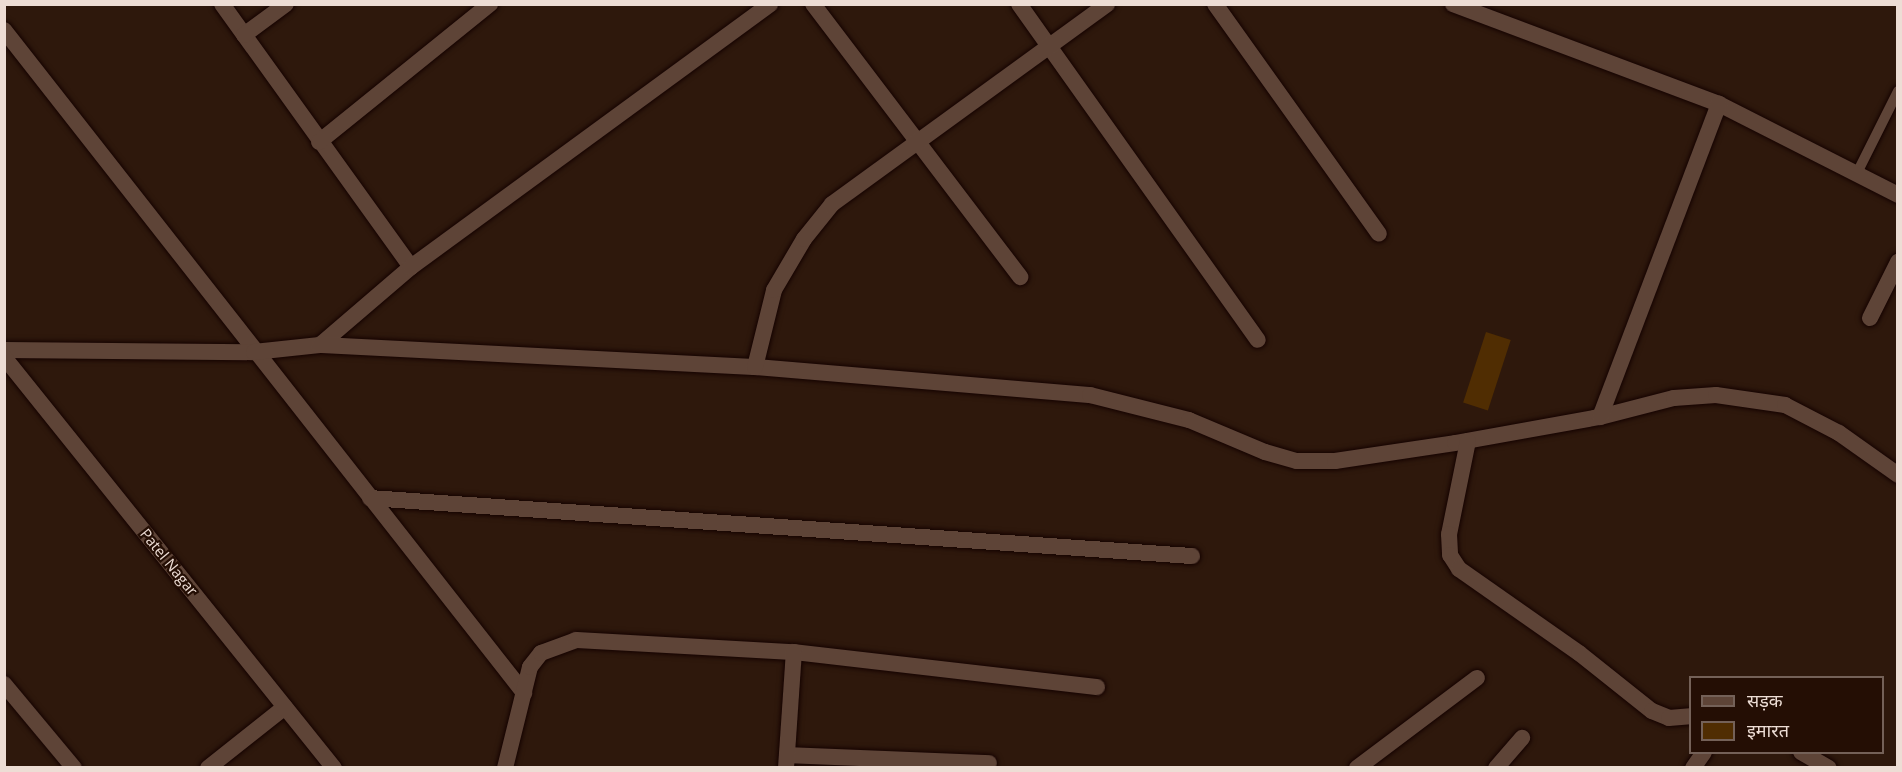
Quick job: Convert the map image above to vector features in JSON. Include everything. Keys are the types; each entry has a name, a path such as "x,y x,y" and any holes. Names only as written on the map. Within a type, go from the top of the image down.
{"street":[{"path":"222,4 318,142 411,267"},
{"path":"244,35 286,4"},
{"path":"318,142 490,4"},
{"path":"320,345 411,267 770,4"},
{"path":"813,4 1020,278"},
{"path":"1019,4 1258,340"},
{"path":"755,367 774,290 804,239 832,204 1107,4"},
{"path":"1215,4 1379,234"},
{"path":"1454,4 1719,104 1898,195"},
{"path":"4,30 254,352 524,693"},
{"path":"1600,417 1719,104"},
{"path":"1870,318 1898,262"},
{"path":"4,350 254,352 320,345 755,367 1090,396 1190,420 1265,452 1297,461 1335,461 1468,441 1600,417 1674,398 1716,395 1785,405 1839,433 1898,476"},
{"name":"Patel Nagar","path":"4,357 334,768"},
{"path":"1468,441 1449,534 1450,555 1459,569 1579,653 1652,711 1669,718 1689,716"},
{"path":"370,498 1192,556"},
{"path":"505,768 530,668 541,653 576,640 794,652 1097,687"},
{"path":"794,652 787,761 989,763"},
{"path":"1357,768 1477,678"},
{"path":"4,684 74,768"},
{"path":"208,768 285,707"},
{"path":"1496,768 1522,738"},
{"path":"1693,768 1703,754"},
{"path":"1803,754 1829,768"}],"lane":[{"path":"1857,175 1898,91"}],"building":[{"path":"1486,332 1511,340 1488,410 1463,402"}]}
